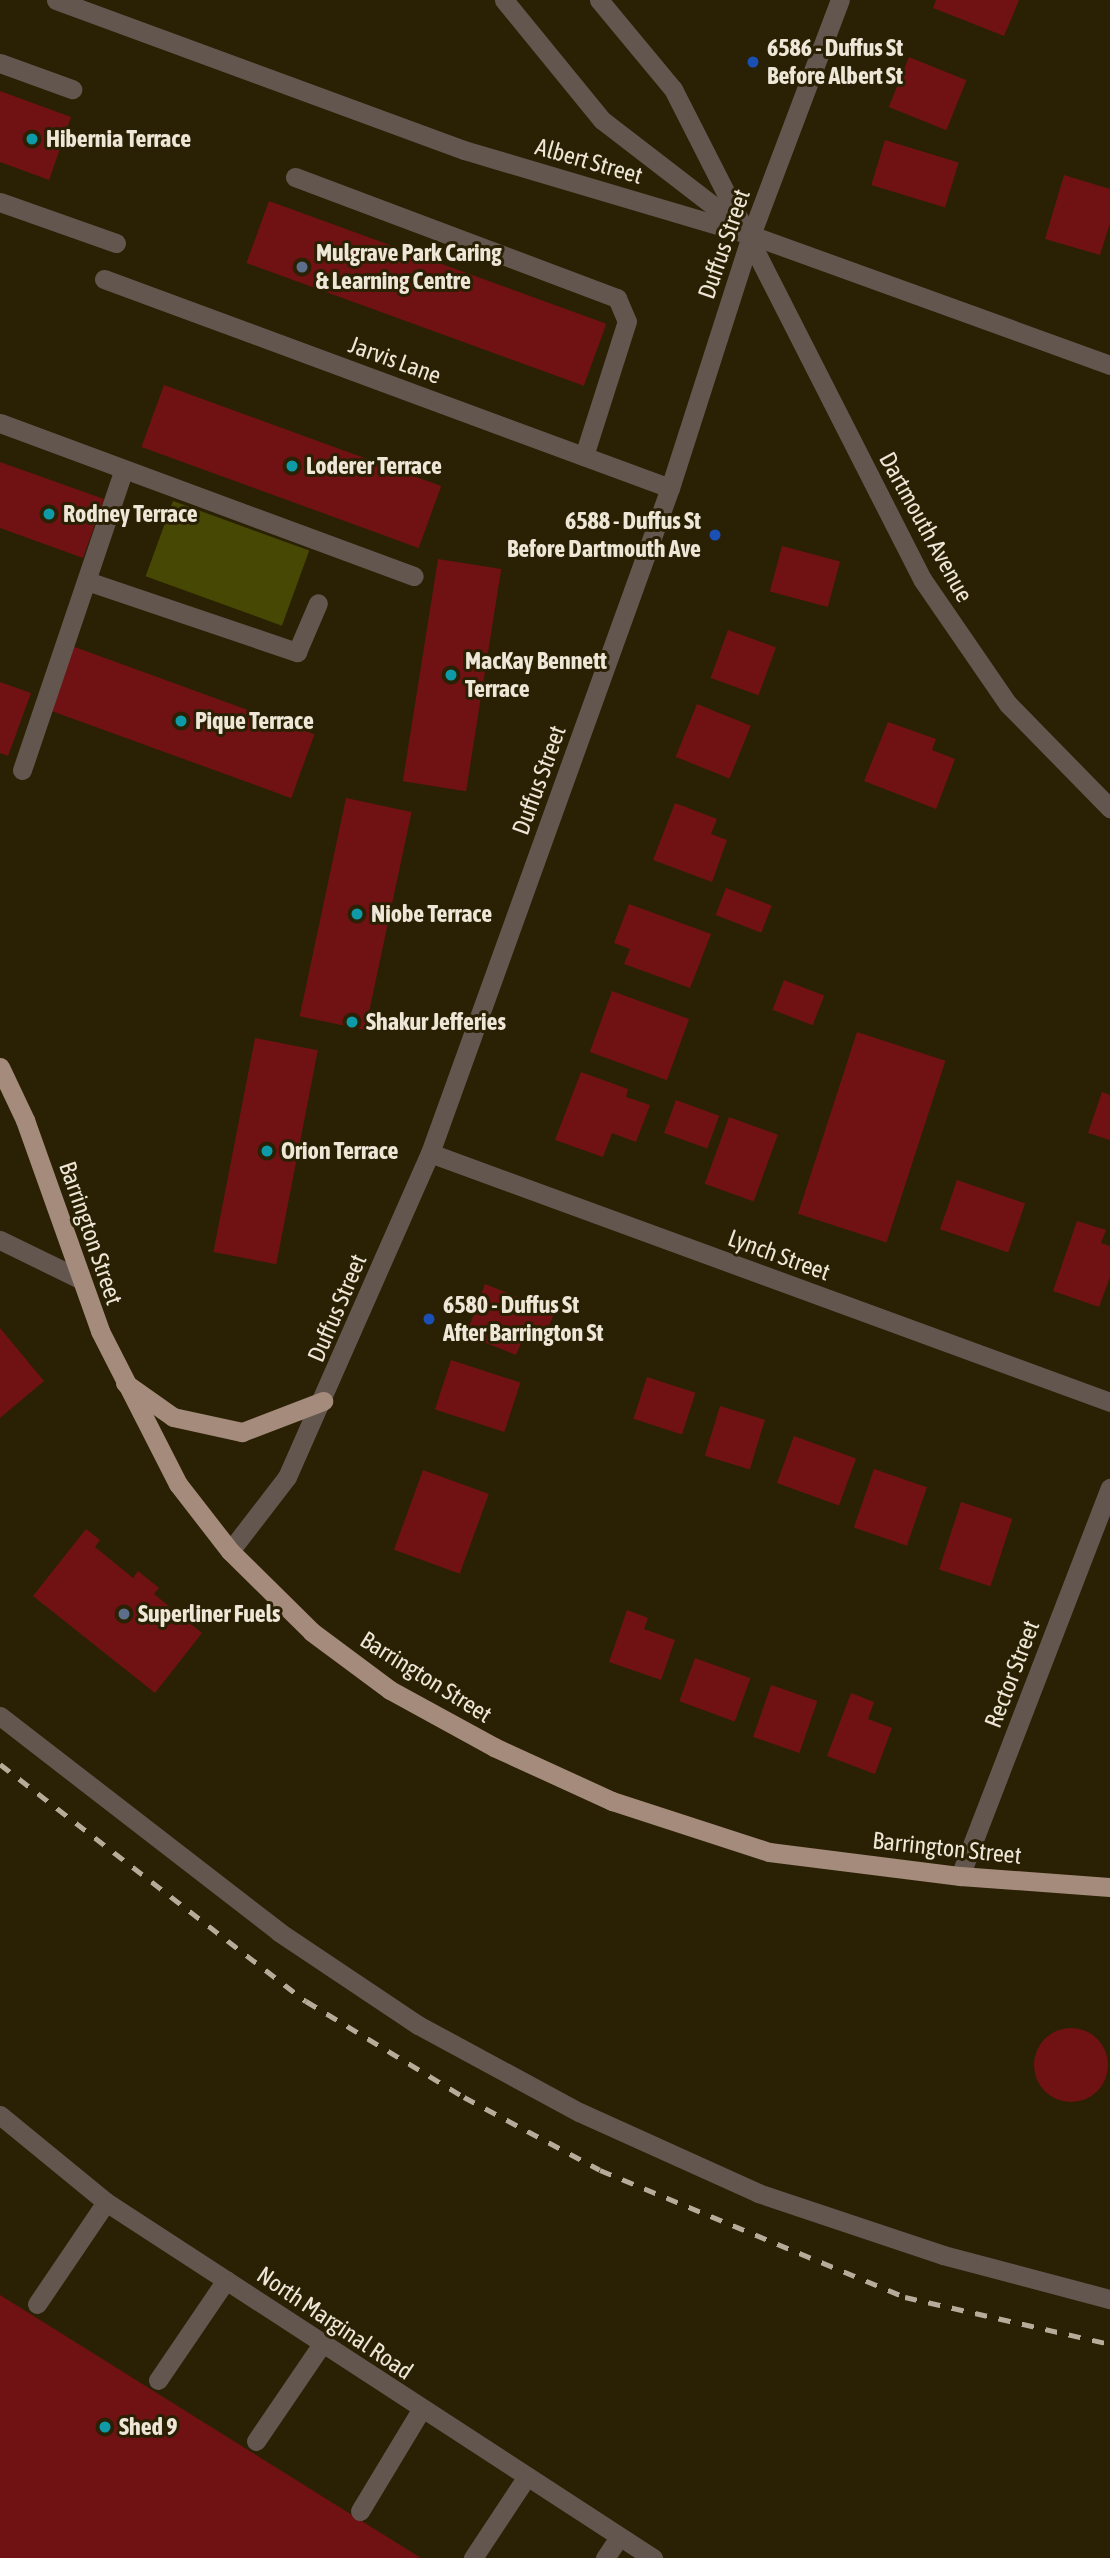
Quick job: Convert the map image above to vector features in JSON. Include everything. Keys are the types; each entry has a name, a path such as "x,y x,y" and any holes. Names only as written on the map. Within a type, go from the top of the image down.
{"main road":[{"name":"Barrington Street","path":"0,1067 25,1120 78,1278 121,1380 178,1483 230,1551 312,1632 390,1690 494,1747 612,1801 769,1852 960,1876 1110,1887"},
{"path":"121,1380 173,1417 242,1432 323,1401"}],"street":[{"name":"Albert Street","path":"56,0 464,150 751,235 1110,365"},
{"name":"Dartmouth Avenue","path":"504,0 602,120 751,235"},
{"name":"Dartmouth Avenue","path":"599,0 673,89 751,235 922,579 1008,704 1110,808"},
{"name":"Duffus Street","path":"230,1551 287,1478 430,1153 670,488 751,235 840,0"},
{"path":"0,63 72,89"},
{"path":"295,177 617,298 627,320 584,456"},
{"path":"0,202 116,243"},
{"name":"Jarvis Lane","path":"104,279 670,488"},
{"path":"0,424 414,576"},
{"path":"22,770 123,471"},
{"path":"87,581 297,652 318,603"},
{"name":"Lynch Street","path":"430,1153 1110,1402"},
{"path":"0,1240 78,1278"},
{"name":"Rector Street","path":"960,1876 1110,1488"},
{"path":"0,1716 279,1932 418,2025 579,2112 758,2193 943,2255 1110,2299"},
{"name":"North Marginal Road","path":"0,2115 106,2202 421,2410 653,2558"},
{"path":"37,2304 106,2202"},
{"path":"158,2380 226,2280"},
{"path":"256,2441 322,2344"},
{"path":"360,2511 421,2410"},
{"path":"473,2558 527,2476"},
{"path":"605,2558 619,2537"}],"shaded area":[{"path":"173,501 309,551 282,626 146,576"}],"building":[{"path":"936,0 1019,0 1004,36 933,8"},
{"path":"909,57 966,80 946,130 889,107"},
{"name":"Hibernia Terrace","path":"0,91 71,117 49,180 0,162"},
{"path":"885,140 959,163 945,207 871,185"},
{"path":"1064,175 1110,189 1110,223 1100,255 1045,239"},
{"path":"269,201 606,324 584,386 246,263"},
{"name":"Loderer Terrace","path":"164,385 441,486 419,548 141,447"},
{"name":"Rodney Terrace","path":"0,462 104,499 83,558 0,528"},
{"path":"782,546 840,562 828,607 770,591"},
{"name":"MacKay Bennett Terrace","path":"438,559 501,569 466,791 403,781"},
{"path":"728,630 776,647 758,695 711,678"},
{"name":"Pique Terrace","path":"72,646 314,734 291,798 49,710"},
{"path":"0,682 31,693 8,756 0,753"},
{"path":"697,704 751,726 729,779 676,757"},
{"path":"888,722 936,739 932,750 955,759 936,809 864,781"},
{"name":"Niobe Terrace","path":"346,798 412,812 365,1030 300,1016"},
{"path":"675,803 717,819 711,834 727,840 712,882 653,860"},
{"path":"726,888 772,906 761,933 716,915"},
{"path":"629,904 711,934 690,988 624,964 630,949 614,943"},
{"path":"784,980 824,995 813,1025 773,1010"},
{"path":"612,991 689,1019 667,1080 590,1052"},
{"path":"857,1032 945,1061 886,1242 798,1214"},
{"name":"Orion Terrace","path":"255,1038 318,1050 276,1264 213,1252"},
{"path":"581,1072 628,1089 626,1097 650,1105 636,1142 612,1133 603,1157 555,1140"},
{"path":"1102,1092 1110,1095 1110,1140 1088,1133"},
{"path":"676,1100 719,1116 707,1149 664,1133"},
{"path":"729,1117 778,1135 754,1202 705,1184"},
{"path":"957,1180 1025,1203 1008,1253 940,1229"},
{"path":"1077,1221 1106,1230 1101,1243 1110,1246 1110,1277 1099,1307 1053,1291"},
{"path":"485,1284 555,1312 545,1334 528,1327 516,1355 466,1335"},
{"path":"0,1328 44,1381 0,1418"},
{"path":"451,1360 520,1383 504,1432 435,1409"},
{"path":"647,1377 696,1393 682,1435 633,1419"},
{"path":"720,1406 765,1420 750,1469 705,1456"},
{"path":"794,1436 856,1459 839,1506 777,1483"},
{"path":"874,1469 927,1487 907,1546 854,1528"},
{"path":"423,1470 489,1494 460,1574 394,1550"},
{"path":"961,1502 1012,1519 990,1586 939,1570"},
{"path":"86,1529 100,1540 95,1547 133,1578 138,1571 159,1588 154,1594 202,1633 155,1693 33,1596"},
{"path":"627,1610 648,1618 644,1629 675,1640 661,1680 609,1662"},
{"path":"695,1658 750,1678 735,1721 679,1701"},
{"path":"771,1685 817,1701 799,1753 753,1737"},
{"path":"851,1693 874,1702 868,1719 892,1728 875,1774 827,1756"},
{"path":"1078,2028 1098,2038 1106,2051 1106,2079 1098,2092 1085,2100 1064,2102 1044,2092 1036,2079 1034,2058 1044,2038 1057,2030"},
{"name":"Shed 9","path":"0,2295 421,2558 0,2558"}],"railway":[{"path":"0,1764 306,2001 464,2097 600,2170 905,2297 1110,2344"}],"place":[{"name":"6586 - Duffus St Before Albert St","path":"753,62"},
{"name":"Hibernia Terrace","path":"32,139"},
{"name":"Mulgrave Park Caring & Learning Centre","path":"302,267"},
{"name":"Loderer Terrace","path":"292,466"},
{"name":"Rodney Terrace","path":"49,514"},
{"name":"6588 - Duffus St Before Dartmouth Ave","path":"715,535"},
{"name":"MacKay Bennett Terrace","path":"451,675"},
{"name":"Pique Terrace","path":"181,721"},
{"name":"Niobe Terrace","path":"357,914"},
{"name":"Shakur Jefferies","path":"352,1022"},
{"name":"Orion Terrace","path":"267,1151"},
{"name":"6580 - Duffus St After Barrington St","path":"429,1319"},
{"name":"Superliner Fuels","path":"124,1614"},
{"name":"Shed 9","path":"105,2427"}]}
